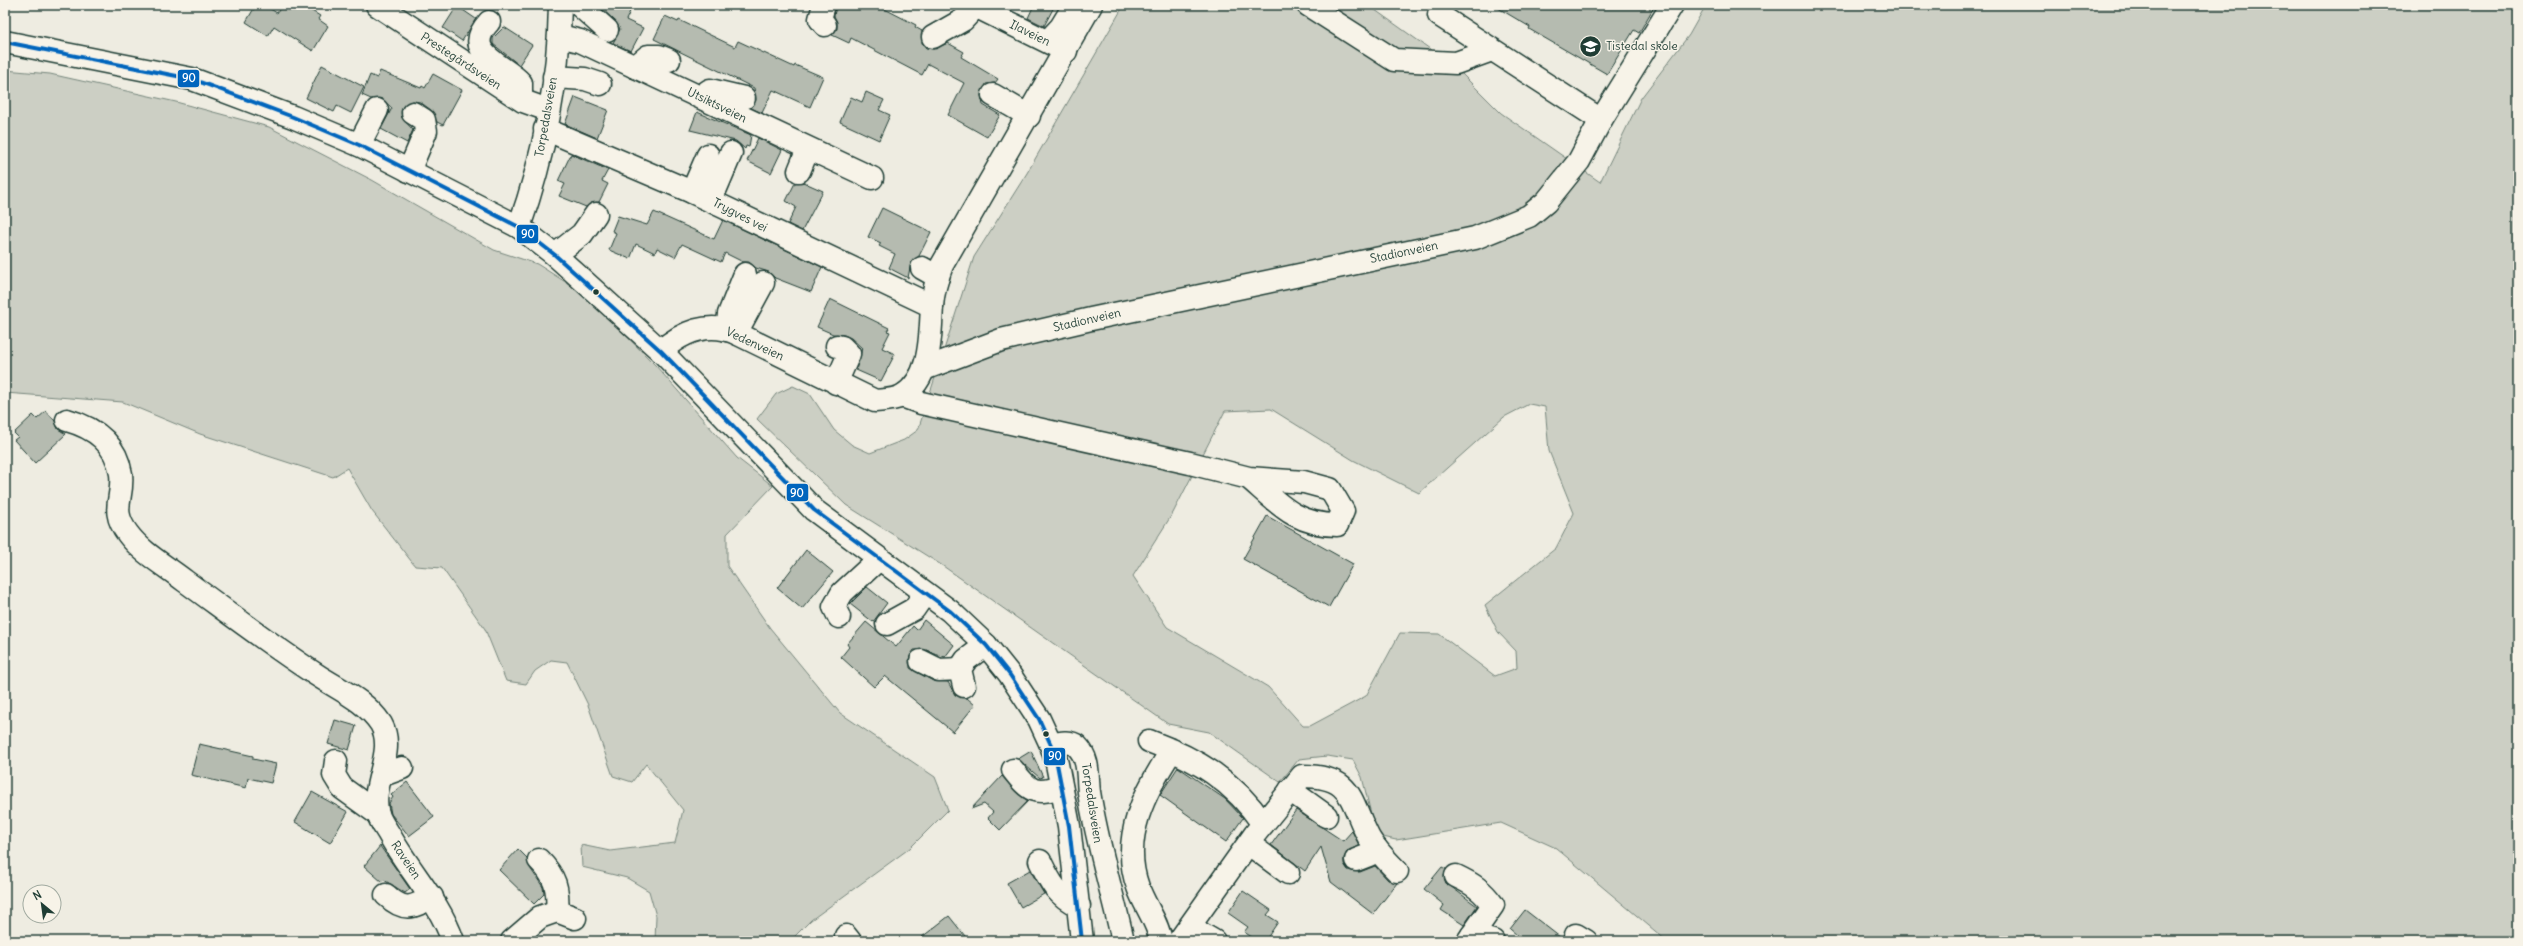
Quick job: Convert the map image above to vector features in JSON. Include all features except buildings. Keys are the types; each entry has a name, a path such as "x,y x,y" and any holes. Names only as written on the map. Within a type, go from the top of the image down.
{"street":[{"name":"Prestegårdsveien","path":"377,5 521,99 547,120"},
{"name":"Torpedalsveien","path":"519,227 536,176 547,120 560,36 560,5"},
{"path":"579,5 607,30"},
{"path":"1308,5 1394,60 1456,63 1492,50"},
{"name":"Stadionveien","path":"924,369 1001,340 1129,310 1475,238 1508,226 1529,216 1546,202 1579,161 1601,120 1672,5"},
{"path":"933,37 963,20 974,6"},
{"name":"Ilaveien","path":"974,6 1057,46"},
{"path":"1082,7 1061,27 1057,46 1029,116 942,265 930,272 932,336 924,369 902,396 921,403 1190,462 1249,478"},
{"path":"1439,15 1601,120"},
{"path":"489,22 483,28 479,40 482,53 513,74 521,83 521,99"},
{"name":"Utsiktsveien","path":"560,36 580,41 701,96 783,127 808,149 872,178"},
{"path":"5,42 192,79 293,117 359,145 519,227 555,255 661,351 814,510 950,611 986,645 1025,696 1051,745 1069,826 1082,941"},
{"path":"635,67 648,56 659,56 669,60"},
{"path":"554,77 585,79 600,84"},
{"path":"701,96 710,90 744,98"},
{"path":"993,95 1029,116"},
{"path":"359,145 377,110"},
{"path":"409,171 426,131 424,120 413,113"},
{"name":"Trygves vei","path":"547,120 701,196 932,306"},
{"path":"799,171 808,149"},
{"path":"701,196 731,153"},
{"path":"701,196 708,155"},
{"path":"555,255 582,234 596,214"},
{"path":"732,332 729,314 754,279"},
{"name":"Vedenveien","path":"661,351 674,339 704,328 732,332 875,401 902,396"},
{"path":"836,383 849,354 837,346"},
{"name":"Raveien","path":"67,420 82,425 112,447 121,474 118,518 128,535 143,550 316,675 363,704 372,713 386,736 392,771 376,804 378,814 401,856 432,897 446,921 453,941"},
{"path":"839,617 834,607 842,593 879,558"},
{"path":"886,624 914,609 925,593"},
{"path":"920,661 939,670 962,677 966,660 986,645"},
{"path":"1149,741 1194,760 1224,780 1249,804 1263,824"},
{"name":"Torpedalsveien","path":"1051,745 1066,742 1077,746 1084,757 1089,773 1089,790 1096,837 1123,941"},
{"path":"1161,941 1138,888 1133,869 1133,833 1140,808 1154,777 1172,750"},
{"path":"336,761 334,775 342,788 378,814"},
{"path":"1013,770 1033,791 1043,793 1061,787"},
{"path":"1214,941 1185,934 1223,892 1249,844 1296,783 1327,778 1345,787 1376,848 1397,871"},
{"path":"1296,783 1326,816"},
{"path":"1249,844 1288,873"},
{"path":"1356,860 1369,855 1376,848"},
{"path":"512,941 540,917 566,915 558,896 556,881 540,860"},
{"path":"1040,861 1051,883 1064,900 1079,906"},
{"path":"1456,876 1474,884 1484,892 1493,905 1470,938 1493,941"},
{"path":"386,895 403,907 414,906 432,897"}],"shaded area":[{"path":"1124,5 1368,5 1454,66 1501,113 1600,182 1641,98 1689,35 1706,5 2518,5 2518,941 1667,941 1556,848 1501,823 1396,840 1383,837 1374,826 1362,777 1353,760 1327,756 1299,759 1280,782 1209,732 1168,724 943,566 846,505 757,419 776,394 793,386 810,394 834,430 852,445 870,453 904,440 918,430 974,257 1027,173","holes":["1529,404 1545,407 1549,451 1574,513 1556,548 1485,605 1498,632 1516,651 1517,668 1495,676 1439,634 1400,633 1366,696 1310,726 1303,726 1268,687 1167,627 1133,576 1173,513 1225,411 1271,409 1353,460 1419,493 1504,417"]},
{"path":"5,70 50,74 176,102 269,127 372,180 494,250 537,264 586,295 656,366 737,458 773,486 727,534 727,566 770,628 840,713 935,777 948,810 910,848 811,920 794,937 795,941 655,941 656,916 649,891 627,878 582,867 581,845 610,851 675,843 683,810 646,764 632,782 613,776 588,705 567,662 551,660 535,671 526,684 506,681 485,629 442,568 415,566 372,511 347,468 333,477 200,434 123,402 5,393"}],"transit line":[{"name":"90","path":"5,42 192,79 293,117 359,145 519,227 555,255 661,351 814,510 950,611 986,645 1010,675 1039,719 1051,745 1057,764 1069,826 1082,941"}],"place":[{"name":"Tistedal skole","path":"1590,46"}]}
